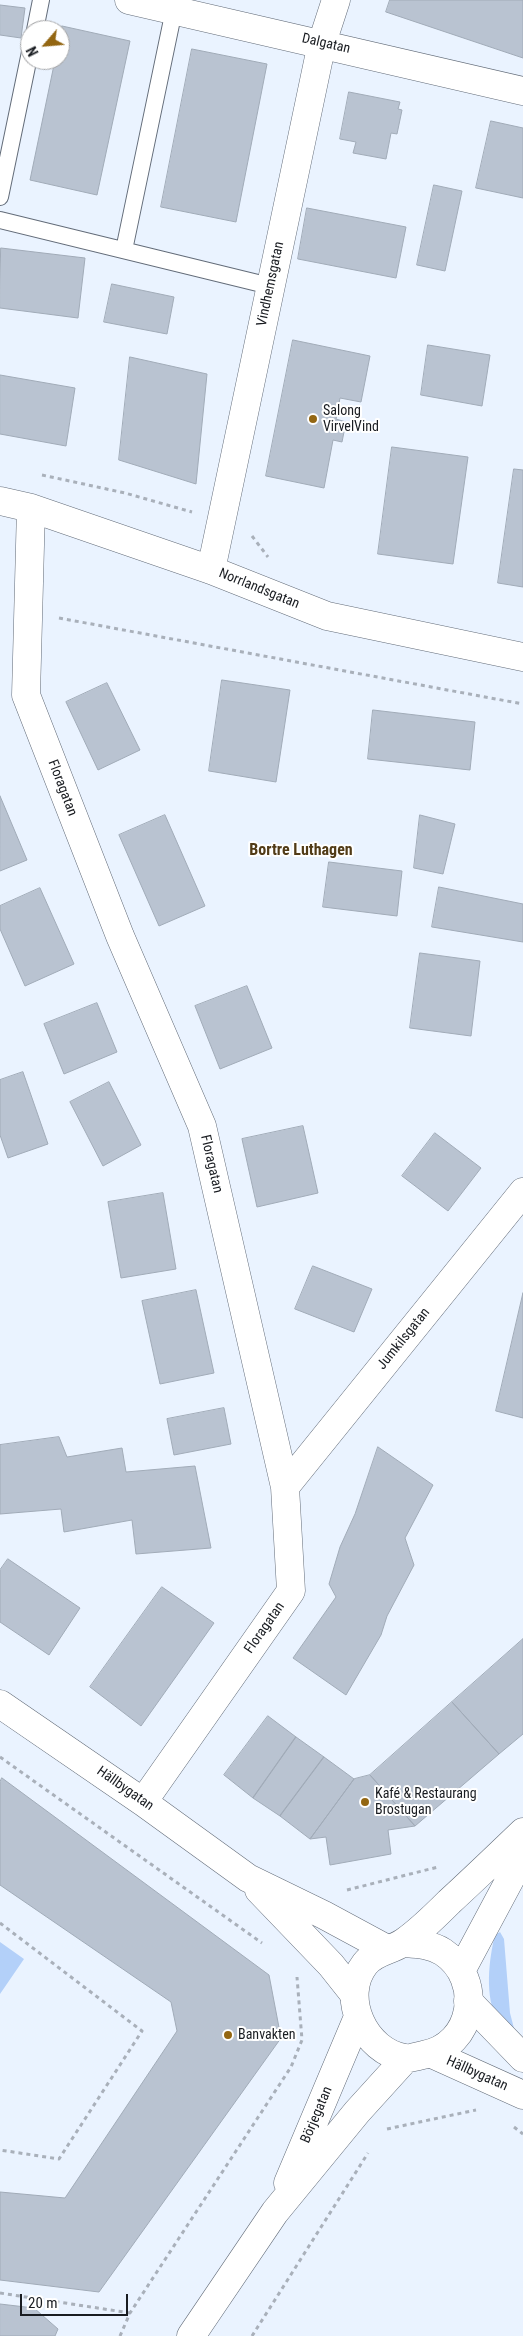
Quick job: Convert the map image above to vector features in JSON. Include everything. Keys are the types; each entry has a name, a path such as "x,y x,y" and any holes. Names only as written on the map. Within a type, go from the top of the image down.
{"street":[{"name":"Dalgatan","path":"129,0 322,43 523,91"},
{"name":"Vindhemsgatan","path":"211,570 322,43 336,0"},
{"name":"Norrlandsgatan","path":"0,501 31,508 211,570 327,616 523,657"},
{"name":"Floragatan","path":"31,508 26,695 120,936 202,1126 285,1487 291,1591 143,1802"},
{"name":"Jumkilsgatan","path":"285,1487 523,1192"},
{"name":"Hällbygatan","path":"0,1704 143,1802 248,1878 395,1946"},
{"name":"Börjegatan","path":"276,2212 356,2005 357,1976 366,1963 376,1954 395,1946 523,1832"},
{"path":"461,1971 523,1855"},
{"name":"Hällbygatan","path":"248,1878 331,1966 356,2005"},
{"name":"Börjegatan","path":"191,2336 276,2212 357,2112 419,2056 447,2046 460,2034 468,2016 467,1990 461,1971 443,1952 424,1944 395,1946"},
{"path":"468,2002 523,2058"},
{"path":"356,2005 368,2034 384,2052 419,2056"},
{"name":"Hällbygatan","path":"419,2056 523,2095"}],"lane":[{"path":"36,20 41,0"},
{"path":"124,250 174,10"},
{"path":"0,196 26,70"},
{"path":"0,220 270,286"}],"path":[{"path":"38,474 125,493 249,531 270,560"},
{"path":"28,612 523,704"},
{"path":"0,1757 270,1949"},
{"path":"339,1892 441,1866"},
{"path":"0,1923 142,2031 58,2159 0,2150"},
{"path":"120,2336 130,2313 291,2066 302,2040 297,1978 299,1970"},
{"path":"292,1972 297,1978"},
{"path":"383,2130 483,2109"},
{"path":"252,2336 372,2146"},
{"path":"0,2293 130,2313"}],"shaded area":[{"path":"500,1932 504,1939 510,2013 516,2036 498,2020 489,1990 491,1955 495,1935"},
{"path":"0,1942 24,1959 0,1994"}],"building":[{"path":"390,0 523,0 523,58 386,12"},
{"path":"0,5 25,8 23,20 20,20 20,38 0,35"},
{"path":"70,28 130,41 97,195 30,180 53,70 70,70"},
{"path":"192,49 267,64 236,222 161,207"},
{"path":"349,92 400,102 398,109 402,110 397,134 391,133 386,159 353,153 356,142 340,139"},
{"path":"491,121 523,128 523,198 476,188"},
{"path":"434,185 462,191 445,271 417,265"},
{"path":"307,208 406,227 396,278 298,259"},
{"path":"1,248 85,258 78,318 0,308"},
{"path":"112,284 174,297 167,334 104,322"},
{"path":"293,340 370,356 361,402 340,398 336,419 346,422 342,442 333,440 324,488 266,476"},
{"path":"428,345 490,355 482,406 421,395"},
{"path":"130,357 207,374 196,484 119,460"},
{"path":"0,375 75,388 66,446 0,434"},
{"path":"392,447 468,457 453,564 378,554"},
{"path":"514,469 523,470 523,587 498,583"},
{"path":"222,680 290,690 276,782 209,771"},
{"path":"107,683 140,750 98,770 66,702"},
{"path":"373,710 475,722 470,770 368,759"},
{"path":"0,796 27,860 0,871"},
{"path":"165,815 205,906 159,926 119,835"},
{"path":"420,815 455,824 443,874 414,868"},
{"path":"329,862 402,871 397,916 323,907"},
{"path":"439,887 523,904 523,942 432,927"},
{"path":"40,888 74,964 25,986 0,929 0,906"},
{"path":"420,953 480,961 471,1036 410,1028"},
{"path":"247,986 272,1048 220,1069 195,1006"},
{"path":"97,1003 117,1052 64,1074 44,1024"},
{"path":"23,1072 48,1144 8,1158 0,1135 0,1080"},
{"path":"109,1082 141,1145 103,1166 70,1102"},
{"path":"303,1126 318,1193 257,1207 242,1139"},
{"path":"435,1133 481,1168 448,1211 402,1176"},
{"path":"163,1193 176,1269 121,1278 108,1202"},
{"path":"313,1266 372,1289 354,1332 295,1309"},
{"path":"196,1290 214,1373 160,1384 142,1301"},
{"path":"523,1293 523,1418 496,1411"},
{"path":"224,1408 231,1444 174,1455 167,1419"},
{"path":"59,1437 67,1457 122,1448 126,1472 195,1466 211,1548 136,1554 132,1520 64,1532 61,1509 0,1514 0,1445"},
{"path":"378,1447 433,1485 405,1538 414,1565 387,1616 381,1635 346,1695 293,1658 336,1597 329,1584 340,1547 355,1514"},
{"path":"8,1559 80,1608 49,1655 0,1622 0,1570"},
{"path":"162,1587 214,1623 141,1726 90,1687"},
{"path":"523,1639 523,1734 499,1754 452,1702"},
{"path":"452,1702 499,1754 415,1826 370,1775"},
{"path":"268,1716 296,1737 253,1798 224,1775"},
{"path":"296,1737 324,1757 280,1816 253,1798"},
{"path":"324,1757 354,1779 310,1839 280,1816"},
{"name":"Kafé & Restaurang Brostugan","path":"370,1775 415,1826 388,1830 391,1854 330,1865 326,1837 310,1839 354,1779"},
{"name":"Banvakten","path":"2,1778 269,1975 281,2038 99,2292 0,2280 0,2192 65,2198 177,2031 171,2002 0,1885 0,1782"},
{"path":"0,2304 34,2308 58,2329 55,2336 0,2336"}],"place":[{"name":"Salong VirvelVind","path":"313,419"},
{"name":"Kafé & Restaurang Brostugan","path":"365,1802"},
{"name":"Banvakten","path":"228,2035"}],"district":[{"name":"Bortre Luthagen","path":"301,851"}]}
